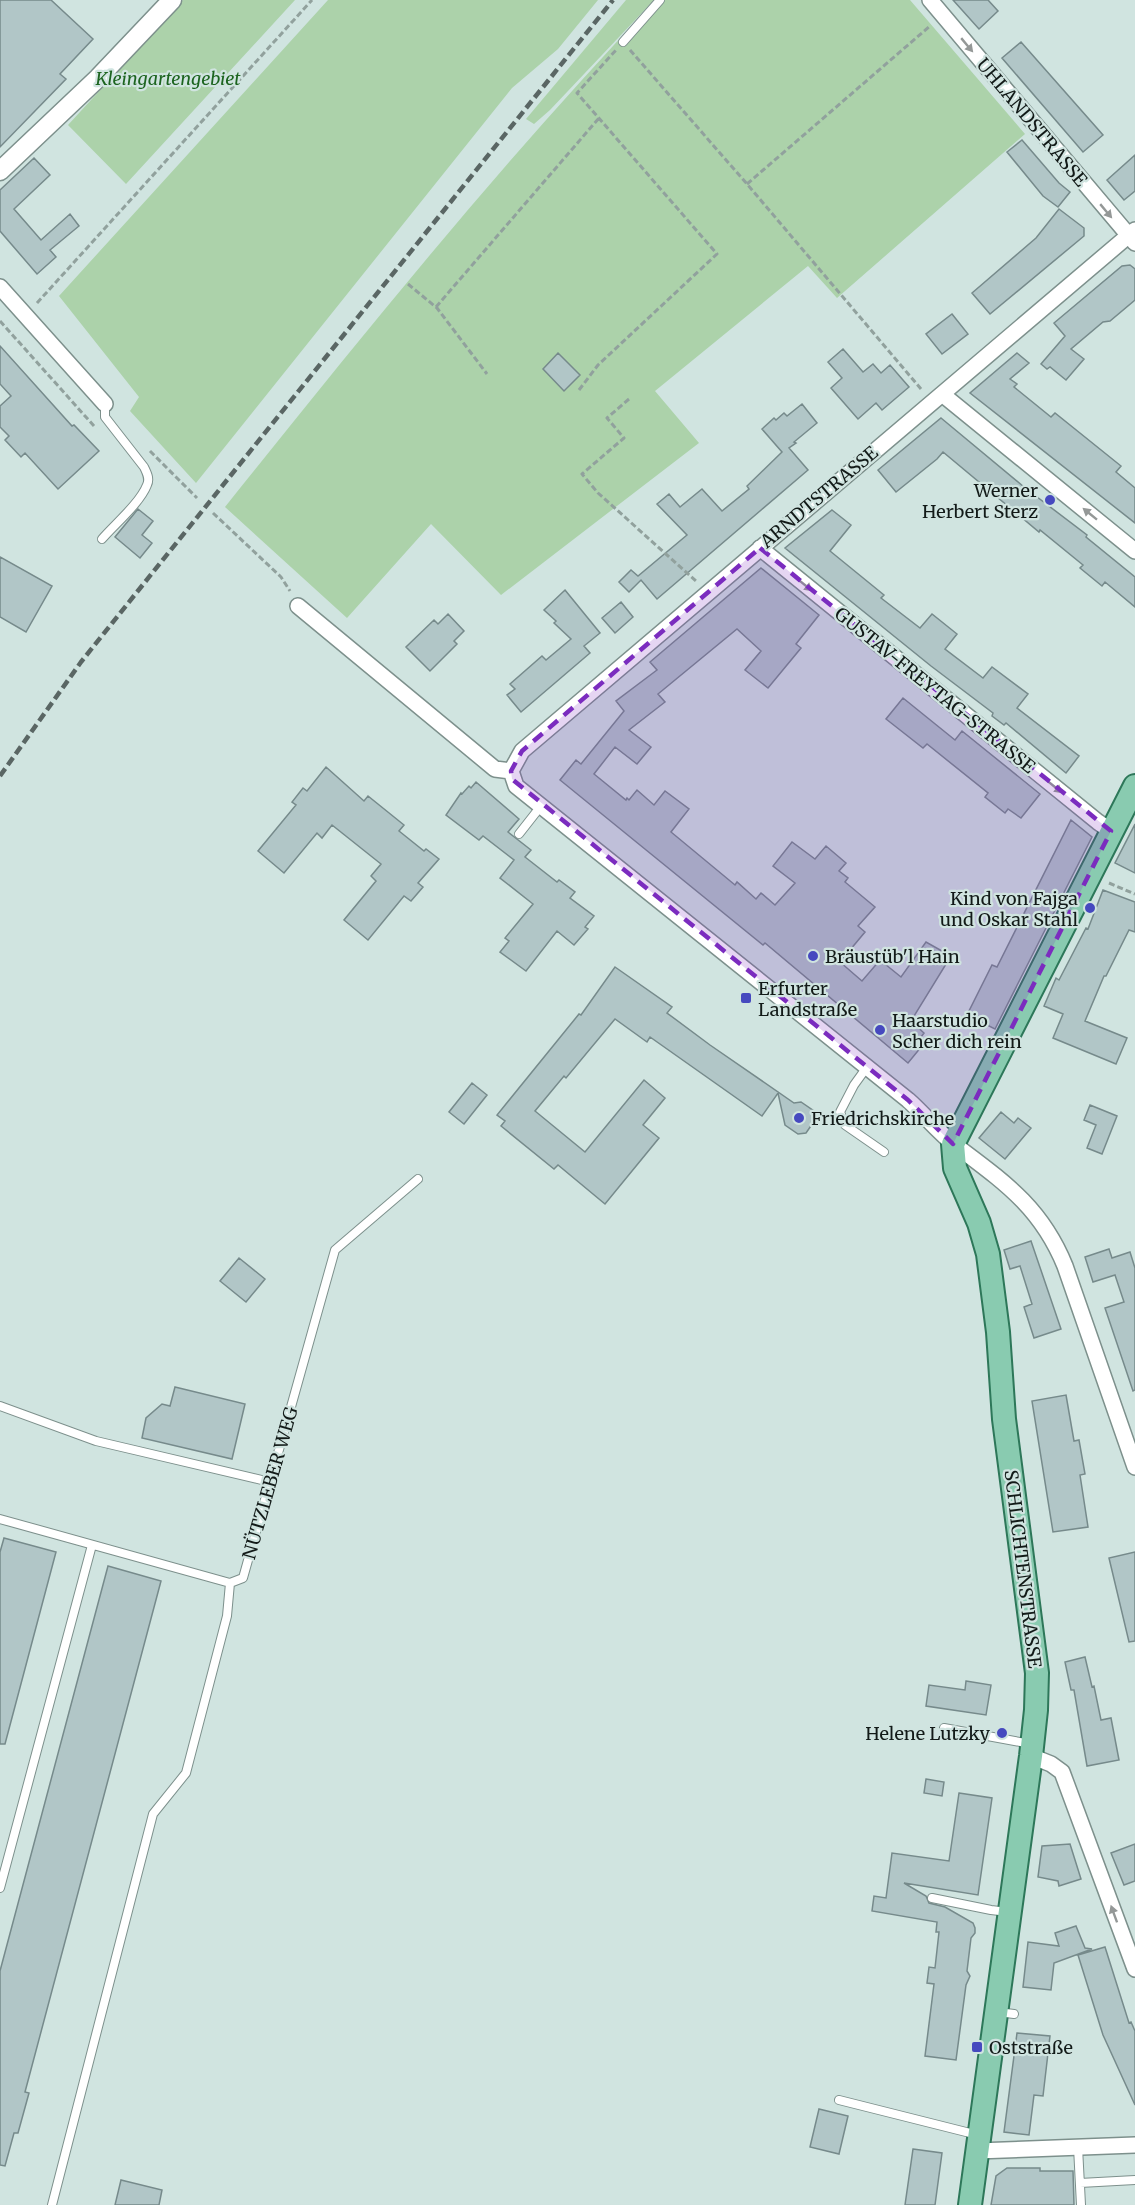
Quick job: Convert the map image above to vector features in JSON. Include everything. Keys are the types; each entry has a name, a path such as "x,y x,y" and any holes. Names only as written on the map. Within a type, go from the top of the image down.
{"main road":[{"path":"953,1144 1135,786"},
{"name":"SCHLICHTENSTRASSE","path":"953,1144 955,1168 979,1223 988,1254 998,1332 1004,1419 1037,1673 1032,1750"},
{"path":"970,2205 978,2143 1005,2013 1010,1912 1032,1750"}],"street":[{"path":"0,171 98,78 172,0"},
{"name":"UHLANDSTRASSE","path":"930,0 1133,237"},
{"name":"ARNDTSTRASSE","path":"511,771 522,751 937,398 1133,237"},
{"path":"0,287 105,404"},
{"path":"937,398 1135,551"},
{"name":"GUSTAV-FREYTAG-STRASSE","path":"760,548 1111,831"},
{"path":"298,606 495,769 511,771 516,786 908,1100 953,1144 994,1174 1023,1201 1043,1222 1057,1245 1135,1467"},
{"path":"1032,1750 1062,1772 1135,1969"},
{"path":"978,2143 1078,2147 1135,2145"}],"lane":[{"path":"623,42 660,0"},
{"path":"102,538 141,495 148,484 148,475 144,467 105,417 105,404"},
{"path":"519,834 541,806"},
{"path":"867,1067 854,1085 840,1112 845,1125 884,1152"},
{"name":"NÜTZLEBER WEG","path":"230,1583 243,1578 335,1250 418,1179"},
{"path":"0,1406 96,1441 270,1482"},
{"path":"0,1519 230,1583 227,1616 186,1773 153,1814 52,2205"},
{"path":"0,1888 92,1545"},
{"path":"944,1728 1032,1750"},
{"path":"932,1898 1010,1912"},
{"path":"839,2100 978,2143"},
{"path":"1078,2147 1081,2205"},
{"path":"1080,2182 1135,2180"}],"path":[{"path":"25,315 312,0"},
{"path":"747,184 942,15"},
{"path":"579,390 598,365 717,254 577,93 623,42 937,398"},
{"path":"436,307 599,118"},
{"path":"408,284 436,307 487,374"},
{"path":"0,321 109,443 119,434"},
{"path":"629,399 607,417 624,438 582,474 598,493 708,592"},
{"path":"142,443 197,498"},
{"path":"213,513 286,583 298,606"},
{"path":"1106,882 1135,894"}],"highlighted area":[{"path":"760,548 1111,831 953,1144 908,1100 512,779 511,771 522,751"}],"green space":[{"name":"Kleingartengebiet","path":"183,0 295,0 126,184 68,125"},
{"path":"328,0 598,0 558,49 512,88 196,483 130,411 139,397 59,296"},
{"path":"626,0 654,0 550,110 534,124 526,119"},
{"path":"656,0 910,0 1025,134 837,298 808,266 655,391 699,443 501,595 431,524 347,618 225,507 489,185"}],"building":[{"path":"0,0 51,0 93,39 60,74 66,79 0,147"},
{"path":"953,0 988,0 998,11 979,29"},
{"path":"1021,42 1103,135 1083,152 1002,58"},
{"path":"1022,140 1059,183 1070,192 1058,207 1043,196 1007,152"},
{"path":"1135,155 1135,191 1124,200 1107,180"},
{"path":"34,158 50,175 14,209 41,240 70,214 79,226 50,250 56,257 37,274 0,231 0,190"},
{"path":"1059,209 1084,228 1084,236 990,314 972,293 1036,238"},
{"path":"1130,265 1135,269 1135,300 1110,321 1103,322 1071,349 1084,359 1066,380 1050,367 1047,369 1041,364 1065,336 1054,323 1122,266"},
{"path":"952,314 968,334 942,354 926,334"},
{"path":"0,346 72,426 74,425 99,451 58,489 25,453 21,457 5,440 9,436 0,427 0,406 11,396 0,384"},
{"path":"843,349 863,372 873,364 881,373 890,365 909,387 882,410 876,403 858,419 831,388 842,378 828,362"},
{"path":"558,353 580,375 564,391 543,369"},
{"path":"1017,353 1029,363 1010,379 1017,384 1014,387 1051,417 1055,413 1121,466 1116,472 1135,488 1135,523 970,393"},
{"path":"802,404 817,423 789,448 808,470 657,599 641,580 629,592 619,582 631,570 638,576 687,535 657,504 669,494 680,507 702,489 722,511 749,489 747,486 782,452 762,429 774,418 776,420 784,413 787,416"},
{"path":"941,418 1024,487 1087,535 1086,537 1135,577 1135,607 1105,582 1102,586 1080,568 1083,565 1040,530 1039,532 943,452 896,492 878,470"},
{"path":"138,509 153,521 142,535 152,543 140,558 115,537"},
{"path":"832,510 851,525 830,551 884,595 881,598 920,628 932,614 957,634 945,649 983,678 992,667 1028,694 1017,708 1079,756 1066,773 785,548"},
{"path":"0,557 52,586 26,632 0,617"},
{"path":"761,568 819,615 796,644 801,648 768,688 745,670 761,651 737,629 658,694 665,702 629,730 651,747 637,764 615,747 594,774 626,800 627,798 629,800 637,790 654,805 665,791 689,809 671,832 735,885 737,882 756,899 761,893 775,905 795,883 773,866 792,842 815,859 826,846 846,863 839,871 848,878 845,882 875,907 858,926 865,932 840,962 862,981 880,960 901,977 926,942 951,956 911,1021 924,1033 921,1037 926,1041 908,1063 765,943 763,945 560,780 576,760 581,764 624,711 616,701 657,670 650,662"},
{"path":"565,590 600,633 584,646 590,653 521,712 507,695 515,689 510,684 542,656 546,660 571,639 544,610"},
{"path":"621,602 633,617 615,633 602,618"},
{"path":"448,614 464,631 454,641 457,644 430,671 406,647 434,620 438,624"},
{"path":"903,698 955,740 962,731 1040,794 1021,818 1008,809 1005,813 985,797 988,793 927,744 923,748 886,719"},
{"path":"326,767 364,801 368,796 404,825 399,831 424,851 426,849 439,859 418,883 423,887 411,901 404,896 368,940 344,920 376,881 371,876 381,864 332,825 322,838 317,833 284,873 258,851 296,805 292,802 303,788 307,791"},
{"path":"476,782 519,819 508,832 531,850 525,857 557,882 559,880 575,892 570,898 594,916 585,927 588,929 574,945 557,931 526,971 500,952 509,941 505,938 533,904 500,878 514,860 483,836 479,840 446,815 461,793 469,786 471,788"},
{"path":"1071,820 1092,837 995,1029 967,1015 992,965 997,967"},
{"path":"1135,824 1135,873 1115,863"},
{"path":"1103,890 1135,902 1135,932 1129,930 1104,976 1085,1021 1127,1038 1116,1064 1053,1038 1063,1014 1044,1006 1056,978 1059,980 1086,928 1088,929"},
{"path":"615,967 672,1007 667,1013 710,1045 794,1103 801,1102 814,1111 815,1120 806,1133 798,1134 785,1125 778,1093 762,1116 650,1037 647,1042 615,1019 535,1111 585,1152 644,1080 665,1098 643,1125 659,1138 605,1204 558,1165 554,1169 501,1126 505,1121 497,1115 579,1014 581,1015"},
{"path":"472,1083 487,1095 464,1124 449,1112"},
{"path":"1090,1105 1117,1116 1102,1154 1087,1148 1096,1125 1084,1120"},
{"path":"1001,1112 1014,1123 1018,1118 1031,1128 1005,1159 979,1138"},
{"path":"1031,1241 1061,1329 1034,1338 1024,1307 1032,1304 1020,1266 1010,1269 1004,1250"},
{"path":"1109,1249 1112,1258 1130,1252 1135,1268 1135,1390 1133,1391 1105,1308 1124,1302 1115,1275 1093,1282 1085,1257"},
{"path":"239,1258 265,1279 246,1302 220,1281"},
{"path":"175,1387 245,1404 232,1459 142,1438 146,1418 162,1404 170,1406"},
{"path":"1066,1395 1074,1441 1079,1440 1085,1474 1080,1475 1088,1527 1053,1532 1032,1401"},
{"path":"4,1538 56,1552 5,1744 0,1744 0,1552"},
{"path":"1135,1552 1135,1641 1129,1642 1109,1558"},
{"path":"108,1566 161,1581 25,2092 29,2093 18,2133 14,2133 5,2166 0,2165 0,1971"},
{"path":"1085,1657 1101,1720 1111,1718 1119,1760 1087,1766 1074,1690 1071,1690 1065,1662"},
{"path":"966,1681 991,1685 986,1715 926,1706 929,1685 965,1690"},
{"path":"926,1779 944,1782 942,1796 924,1793"},
{"path":"959,1793 992,1798 978,1895 904,1883 926,1896 929,1903 945,1907 973,1923 975,1928 975,1933 971,1938 967,1971 970,1976 966,1985 956,2060 925,2056 934,1984 927,1983 929,1967 935,1968 939,1932 936,1932 937,1922 872,1911 874,1896 886,1898 892,1853 949,1861"},
{"path":"1070,1844 1081,1879 1059,1886 1058,1881 1038,1877 1042,1846"},
{"path":"1135,1844 1135,1881 1124,1885 1111,1853"},
{"path":"1076,1926 1085,1948 1092,1949 1054,1963 1051,1990 1023,1987 1028,1942 1059,1946 1055,1933"},
{"path":"1105,1947 1129,2023 1131,2022 1135,2031 1135,2105 1103,2035 1078,1955"},
{"path":"1017,2033 1050,2036 1043,2096 1034,2095 1029,2135 1004,2132"},
{"path":"819,2109 848,2116 839,2154 810,2147"},
{"path":"913,2149 942,2153 935,2205 905,2205"},
{"path":"1007,2168 1073,2171 1074,2205 991,2205 996,2176"},
{"path":"121,2180 162,2190 159,2205 115,2205"}],"railway":[{"path":"0,776 81,662 613,0"}],"place":[{"name":"Werner Herbert Sterz","path":"1050,500"},
{"name":"Kind von Fajga und Oskar Stahl","path":"1090,908"},
{"name":"Bräustüb'l Hain","path":"813,956"},
{"name":"Erfurter Landstraße","path":"746,998"},
{"name":"Haarstudio Scher dich rein","path":"880,1030"},
{"name":"Friedrichskirche","path":"799,1118"},
{"name":"Helene Lutzky","path":"1002,1733"},
{"name":"Oststraße","path":"977,2047"}]}
